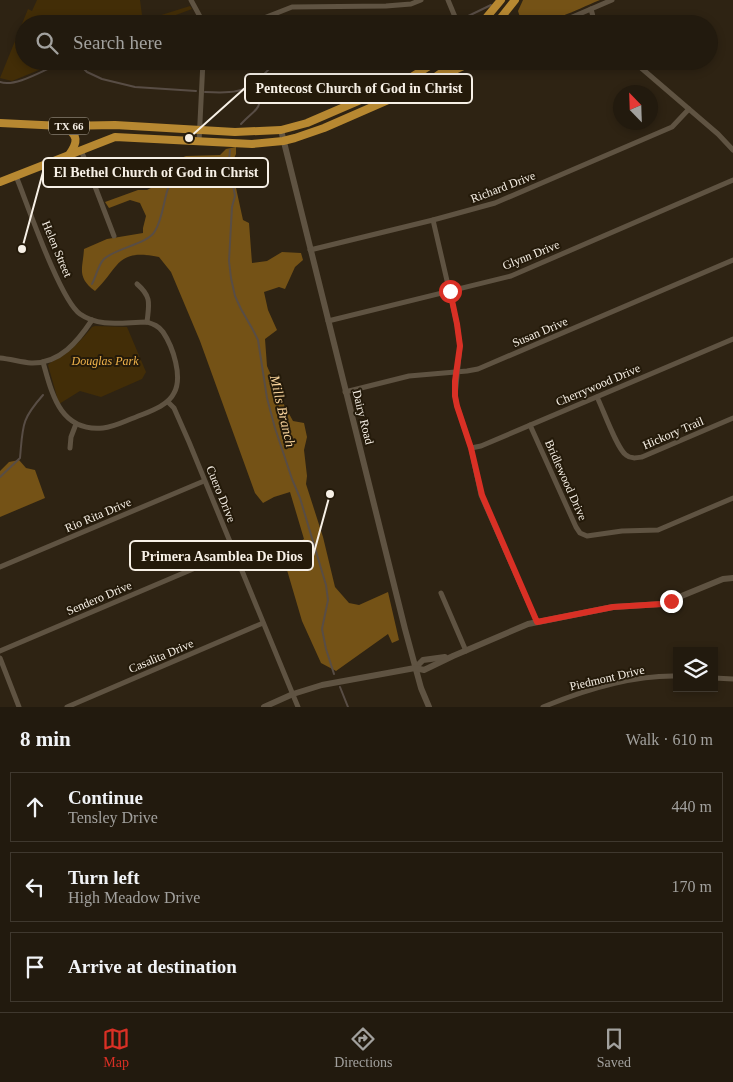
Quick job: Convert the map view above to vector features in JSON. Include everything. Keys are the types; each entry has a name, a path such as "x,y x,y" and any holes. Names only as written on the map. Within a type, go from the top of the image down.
{"main road":[{"path":"488,15 501,0"},
{"path":"503,15 515,0"},
{"name":"TX 66","path":"0,123 62,126 97,124 252,132 281,130 307,123 407,80 422,70"},
{"name":"TX 66","path":"0,182 111,138 136,137 254,144 283,141 324,128 419,86 444,70"},
{"path":"419,86 454,70"},
{"path":"62,126 71,131 76,139 68,155"}],"street":[{"path":"191,0 199,15"},
{"path":"272,15 292,7 361,3 386,6 411,4 421,0"},
{"path":"448,0 454,15"},
{"path":"577,15 612,0"},
{"path":"591,9 593,15"},
{"path":"198,142 203,70"},
{"path":"643,70 718,134 733,150"},
{"name":"Richard Drive","path":"310,250 433,220 495,202 672,127 689,109"},
{"name":"Dairy Road","path":"281,130 415,668 429,707"},
{"path":"81,150 114,236"},
{"name":"Helen Street","path":"16,176 69,303 80,314 92,320"},
{"name":"Glynn Drive","path":"328,321 511,276 733,180"},
{"path":"433,220 450,291 460,346 455,396 471,448 482,495 537,622"},
{"name":"Susan Drive","path":"345,392 409,376 478,369 733,260"},
{"path":"137,284 145,292 149,300 147,322"},
{"path":"0,358 43,362 56,357 69,349 81,337 92,320 102,323 120,324 147,322 154,324 162,331 179,372 178,382 175,393 168,402 112,426 95,428 76,424 64,416 58,406 43,362"},
{"name":"Cherrywood Drive","path":"471,448 481,446 733,339"},
{"name":"Hickory Trail","path":"597,396 621,449 628,457 634,458 642,457 733,418"},
{"name":"Cuero Drive","path":"168,402 174,408 298,707"},
{"path":"70,448 71,436 76,424"},
{"name":"Bridlewood Drive","path":"530,425 576,527 580,533 587,536 622,531 658,530 733,498"},
{"name":"Rio Rita Drive","path":"0,567 204,481"},
{"name":"Sendero Drive","path":"0,651 233,552"},
{"path":"264,707 293,694 337,681 415,668 424,670 528,624 613,607 662,604 723,579 733,578"},
{"path":"441,593 466,651"},
{"name":"Casalita Drive","path":"67,707 263,623"},
{"path":"0,658 19,707"},
{"name":"Piedmont Drive","path":"543,707 568,697 629,681 673,676"},
{"path":"718,678 733,679"}],"green space":[{"path":"37,0 140,0 142,15 26,15 28,9 32,11"},
{"path":"190,6 192,9 176,15 161,15"},
{"path":"15,41 15,70 39,70 12,81 0,78"},
{"name":"Douglas Park","path":"95,326 127,327 146,372 142,379 101,397 80,391 59,404 48,365 63,356"}],"shaded area":[{"path":"523,0 600,0 563,15 519,15 518,11"},
{"path":"236,147 236,154 231,165 243,220 249,223 252,263 267,261 282,252 301,253 303,260 295,267 285,289 279,287 264,292 268,310 277,330 265,339 267,366 293,421 304,423 307,437 304,450 306,484 323,537 335,587 349,603 359,605 388,592 399,640 392,643 388,634 336,671 321,663 302,621 282,553 304,539 290,492 263,503 255,493 200,341 171,272 159,257 134,255 126,257 95,291 85,281 82,272 84,249 107,239 143,233 146,216 140,203 130,200 109,208 105,202 138,190 147,190 160,183 173,161 186,156 220,155 226,149"},
{"path":"19,460 26,468 35,470 45,498 0,517 0,471 9,462"}],"waterway":[{"name":"Mills Branch","path":"470,15 491,5"},
{"name":"Mills Branch","path":"0,82 7,83 24,80 46,70"},
{"name":"Mills Branch","path":"85,70 102,79 135,87 196,91"},
{"name":"Mills Branch","path":"205,92 238,91 253,84 268,70"},
{"name":"Mills Branch","path":"241,124 258,107 259,98 254,83"},
{"name":"Mills Branch","path":"230,150 229,161 235,196 232,207 229,261 231,278 235,296 258,340 267,398 275,428 300,498 326,585 328,600 322,629 334,674"},
{"path":"92,284 104,259 109,255 139,243 155,231 171,181 182,167 229,161"},
{"path":"0,477 20,458 24,424 43,395"},
{"name":"Mills Branch","path":"340,687 348,707"}],"place":[{"name":"Pentecost Church of God in Christ","path":"189,138"},
{"name":"El Bethel Church of God in Christ","path":"22,249"},
{"name":"Primera Asamblea De Dios","path":"330,494"}],"route":[{"path":"450,291 460,346 455,381 457,406 471,448 482,495 537,622 613,607 662,604 671,601"}]}
